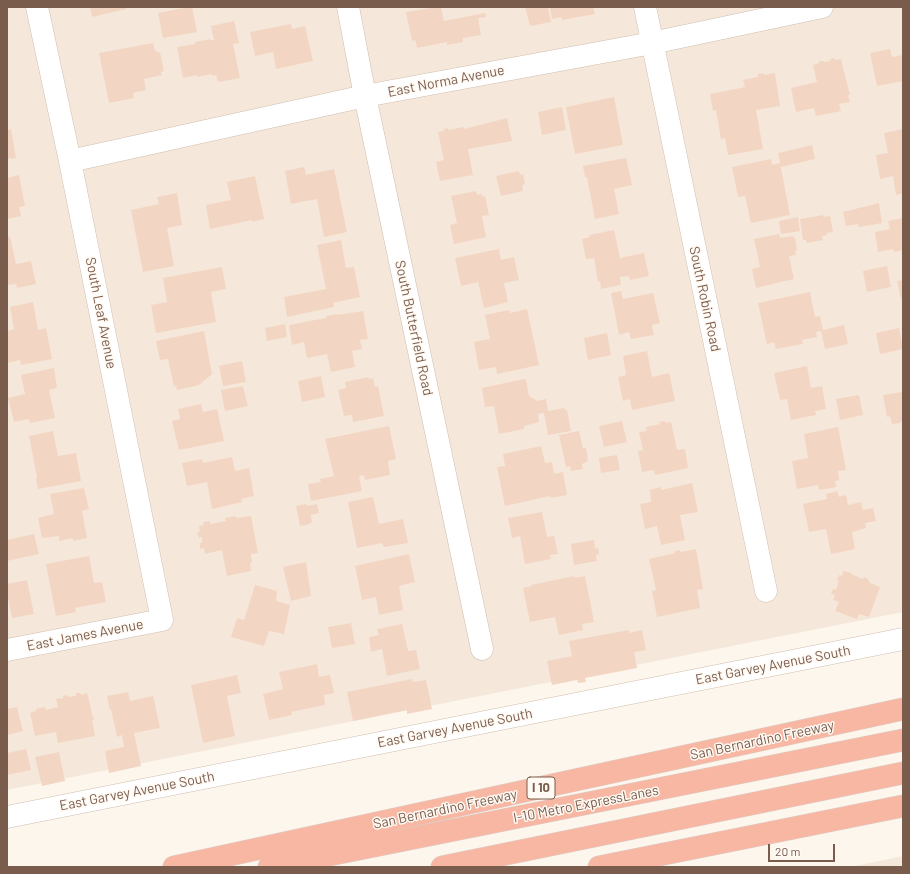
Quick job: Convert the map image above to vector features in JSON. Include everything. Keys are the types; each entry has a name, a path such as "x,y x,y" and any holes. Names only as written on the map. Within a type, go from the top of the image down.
{"highway":[{"name":"San Bernardino Freeway","path":"174,867 903,710"},
{"name":"I-10 Metro ExpressLanes","path":"269,867 903,740"},
{"path":"442,867 903,773"},
{"path":"599,867 903,806"}],"street":[{"name":"South Leaf Avenue","path":"37,7 70,161 162,620"},
{"name":"South Butterfield Road","path":"348,7 365,96 482,649"},
{"name":"South Robin Road","path":"645,7 766,591"},
{"name":"East Norma Avenue","path":"70,161 365,96 652,42 822,7"},
{"name":"East James Avenue","path":"7,650 162,620"},
{"name":"East Garvey Avenue South","path":"7,817 903,639"}],"shaded area":[{"path":"7,7 903,7 903,612 7,790"},
{"path":"903,856 903,867 850,867"}],"building":[{"path":"90,7 126,7 126,9 92,17"},
{"path":"192,7 197,32 163,38 158,13"},
{"path":"441,7 444,21 485,13 486,17 478,18 481,35 463,38 463,42 447,45 447,42 417,48 415,40 412,41 406,12"},
{"path":"525,7 548,7 551,22 530,26"},
{"path":"550,7 593,7 595,14 562,20 561,17 552,19"},
{"path":"234,21 239,43 233,44 240,78 218,82 216,75 212,76 212,74 183,78 177,47 195,44 195,42 210,39 214,40 211,26"},
{"path":"291,24 292,29 305,26 313,61 276,69 273,52 255,56 250,32"},
{"path":"153,43 155,51 158,53 160,52 164,71 161,72 162,75 144,79 146,90 133,93 134,98 109,103 99,53"},
{"path":"890,49 892,57 903,55 903,81 877,86 870,53"},
{"path":"834,58 835,60 841,59 850,95 848,95 850,102 839,104 841,111 816,116 814,108 796,112 791,88 817,82 813,65 819,63 819,61 830,61 830,59"},
{"path":"763,73 764,75 775,73 780,106 756,110 763,149 728,155 725,138 721,139 716,110 713,111 710,94 745,87 743,80 758,77 758,74"},
{"path":"614,97 623,145 575,154 566,107"},
{"path":"562,107 566,130 542,135 538,112"},
{"path":"507,118 512,141 468,149 473,175 440,181 436,162 444,160 438,132 444,131 443,129 448,128 449,130 463,127 464,129"},
{"path":"11,129 16,158 7,159 7,130"},
{"path":"903,129 903,193 896,195 893,176 880,179 876,155 888,153 884,133"},
{"path":"812,145 815,159 781,167 778,153"},
{"path":"626,158 632,185 614,189 619,214 595,219 587,177 585,177 583,166"},
{"path":"771,159 772,165 780,163 790,215 751,223 745,196 738,197 732,167"},
{"path":"304,167 306,175 334,169 347,232 324,237 317,199 291,204 285,171"},
{"path":"519,171 520,175 523,174 525,184 522,185 523,191 501,196 496,176"},
{"path":"19,175 25,206 19,207 21,216 7,219 7,178"},
{"path":"255,176 264,219 252,222 252,220 210,229 206,205 231,200 227,182"},
{"path":"476,191 477,195 482,194 482,197 485,196 489,215 482,216 486,237 454,244 450,225 457,223 451,196"},
{"path":"177,193 182,225 167,228 174,266 143,272 131,210 159,204 157,197"},
{"path":"879,203 882,223 859,227 858,224 846,226 843,212"},
{"path":"823,215 823,217 830,216 833,232 826,233 827,235 822,236 823,240 807,243 806,240 803,240 800,219"},
{"path":"798,217 800,231 781,234 779,221"},
{"path":"903,218 903,250 894,252 893,249 878,252 875,232 890,229 888,221"},
{"path":"614,230 620,258 644,253 649,276 630,280 629,276 620,277 621,285 601,289 600,281 598,282 594,258 586,259 582,239 590,237 589,235"},
{"path":"779,234 780,238 793,236 795,238 797,251 795,251 796,255 789,256 794,279 756,288 752,269 760,267 754,239"},
{"path":"7,237 10,237 16,264 31,261 36,284 17,288 16,284 7,285"},
{"path":"341,240 346,268 354,267 360,297 333,303 334,307 287,317 284,297 326,289 317,245"},
{"path":"499,249 501,260 514,257 519,280 504,283 508,302 484,308 478,282 461,286 455,258"},
{"path":"887,266 891,287 867,292 863,271"},
{"path":"222,267 226,289 211,292 216,322 156,333 151,305 167,302 163,278"},
{"path":"903,280 903,299 901,299 897,281"},
{"path":"621,291 623,299 653,293 660,323 652,325 654,335 631,339 629,332 619,335 611,293"},
{"path":"810,292 815,317 820,316 823,330 844,325 848,344 825,349 821,331 816,332 817,337 802,340 803,344 776,349 774,342 767,344 758,303"},
{"path":"33,302 38,330 46,328 52,359 21,365 20,360 7,363 7,331 14,329 10,307"},
{"path":"527,309 539,365 497,374 496,367 479,370 474,342 490,339 485,315 509,310 510,313"},
{"path":"363,311 368,339 360,340 362,349 352,351 355,367 331,372 327,354 307,358 304,342 292,345 289,325 326,318 326,316"},
{"path":"285,324 287,337 267,341 265,328"},
{"path":"899,328 903,349 880,354 876,333"},
{"path":"204,331 212,374 199,385 177,390 176,386 174,387 168,359 160,360 156,341"},
{"path":"607,333 611,355 588,360 584,338"},
{"path":"647,351 652,377 669,373 675,401 632,410 630,399 623,401 618,377 626,375 623,356"},
{"path":"242,361 246,382 223,386 219,366"},
{"path":"807,366 811,388 822,386 826,409 815,411 816,415 791,420 787,399 780,400 774,373"},
{"path":"54,368 57,388 49,390 55,418 30,423 29,419 14,422 8,398 25,394 21,375"},
{"path":"321,376 325,397 302,402 298,381"},
{"path":"368,377 369,379 373,378 375,387 378,386 384,416 353,422 352,415 344,416 338,390 346,388 345,382"},
{"path":"524,379 526,380 529,396 537,401 546,399 548,411 564,408 567,410 571,431 548,435 544,413 538,414 539,422 524,426 524,429 499,434 494,406 485,407 482,388"},
{"path":"243,386 248,406 225,411 221,390"},
{"path":"903,392 903,421 892,424 890,416 887,417 883,395"},
{"path":"859,395 863,415 840,420 836,399"},
{"path":"201,404 203,412 217,409 224,441 179,450 172,421 180,419 178,409"},
{"path":"622,421 627,442 604,447 599,426"},
{"path":"665,421 665,423 671,422 677,450 685,449 688,468 655,475 654,470 642,472 638,451 643,450 639,432 647,431 646,427 660,424 659,422"},
{"path":"389,426 396,459 388,461 390,475 365,480 364,475 359,476 362,491 311,501 308,484 321,482 320,479 334,476 325,439"},
{"path":"838,427 846,470 838,471 839,480 835,481 836,487 819,490 818,485 797,489 792,461 808,458 804,434"},
{"path":"53,431 58,456 76,453 81,481 38,489 29,436"},
{"path":"579,431 583,448 586,448 588,461 582,464 583,469 571,471 570,466 566,467 559,435"},
{"path":"541,446 545,463 552,462 554,474 563,472 567,495 550,498 550,496 505,506 497,467 505,466 503,454"},
{"path":"617,455 620,470 601,473 599,458"},
{"path":"232,457 235,471 249,468 254,496 241,499 242,502 212,509 207,482 187,486 182,463 202,459 203,463"},
{"path":"692,483 698,512 680,515 685,540 661,545 657,526 645,529 640,504 651,502 650,490 661,487 661,490"},
{"path":"84,488 89,509 82,511 87,538 73,541 73,538 59,541 59,536 42,538 38,518 54,514 50,494"},
{"path":"837,491 839,497 846,495 848,505 861,502 863,510 873,508 876,521 865,523 866,528 852,532 855,549 831,554 826,529 809,532 803,504 827,499 826,494"},
{"path":"373,497 379,524 403,519 408,543 384,547 382,543 357,548 348,502"},
{"path":"306,504 307,506 317,504 319,513 311,515 312,522 310,524 300,526 296,506"},
{"path":"542,512 547,537 554,536 558,554 550,555 551,559 525,564 520,536 512,538 508,518"},
{"path":"236,516 236,518 251,516 258,553 251,554 251,571 227,576 222,550 205,554 204,548 200,549 202,537 199,538 197,532 200,532 199,526 204,525 203,522 210,521 210,524 226,521 225,518"},
{"path":"34,534 39,554 7,561 7,540"},
{"path":"594,540 595,549 598,548 599,554 596,555 597,561 574,565 571,544"},
{"path":"696,549 703,589 697,590 700,608 657,617 652,591 656,590 649,559 675,553 675,551 680,550 680,552"},
{"path":"409,554 415,582 399,586 403,610 379,615 376,597 362,600 355,566"},
{"path":"89,556 94,583 102,582 106,602 75,608 76,612 56,616 46,564"},
{"path":"306,562 311,596 291,601 283,567"},
{"path":"843,571 852,573 851,574 863,579 864,577 868,579 870,583 880,587 869,617 859,614 857,619 835,611 839,602 833,600 835,595 831,594 833,589 836,590 839,581 837,580 839,575 842,576"},
{"path":"574,576 574,578 585,576 594,622 582,624 583,630 559,635 555,617 530,622 523,588"},
{"path":"27,580 34,614 12,618 7,593 7,584"},
{"path":"255,585 277,591 276,601 290,605 284,634 269,631 264,646 231,637 237,618 244,620"},
{"path":"351,623 355,644 332,648 328,627"},
{"path":"402,624 408,651 416,650 420,669 387,676 382,649 371,652 369,637 379,635 377,629"},
{"path":"629,630 629,633 642,630 646,650 634,652 637,668 585,678 586,682 578,683 577,680 552,685 547,661 572,656 569,641"},
{"path":"317,664 319,677 330,675 334,693 324,695 325,705 291,712 292,715 269,720 263,694 283,689 279,672"},
{"path":"237,675 241,693 227,696 235,736 203,743 191,685"},
{"path":"412,679 413,682 426,680 432,709 407,714 407,710 353,721 347,692"},
{"path":"128,692 130,701 153,696 160,728 134,733 141,766 109,773 105,751 124,747 122,735 117,737 107,696"},
{"path":"76,693 80,693 81,695 87,693 94,720 92,720 95,736 58,743 56,732 35,736 30,713 36,711 36,709 45,707 46,710 58,707 56,699 63,698 63,696 67,695 68,697 76,696"},
{"path":"17,707 23,731 7,735 7,709"},
{"path":"26,749 31,770 7,775 7,753"},
{"path":"59,752 65,781 42,786 35,757"}]}
